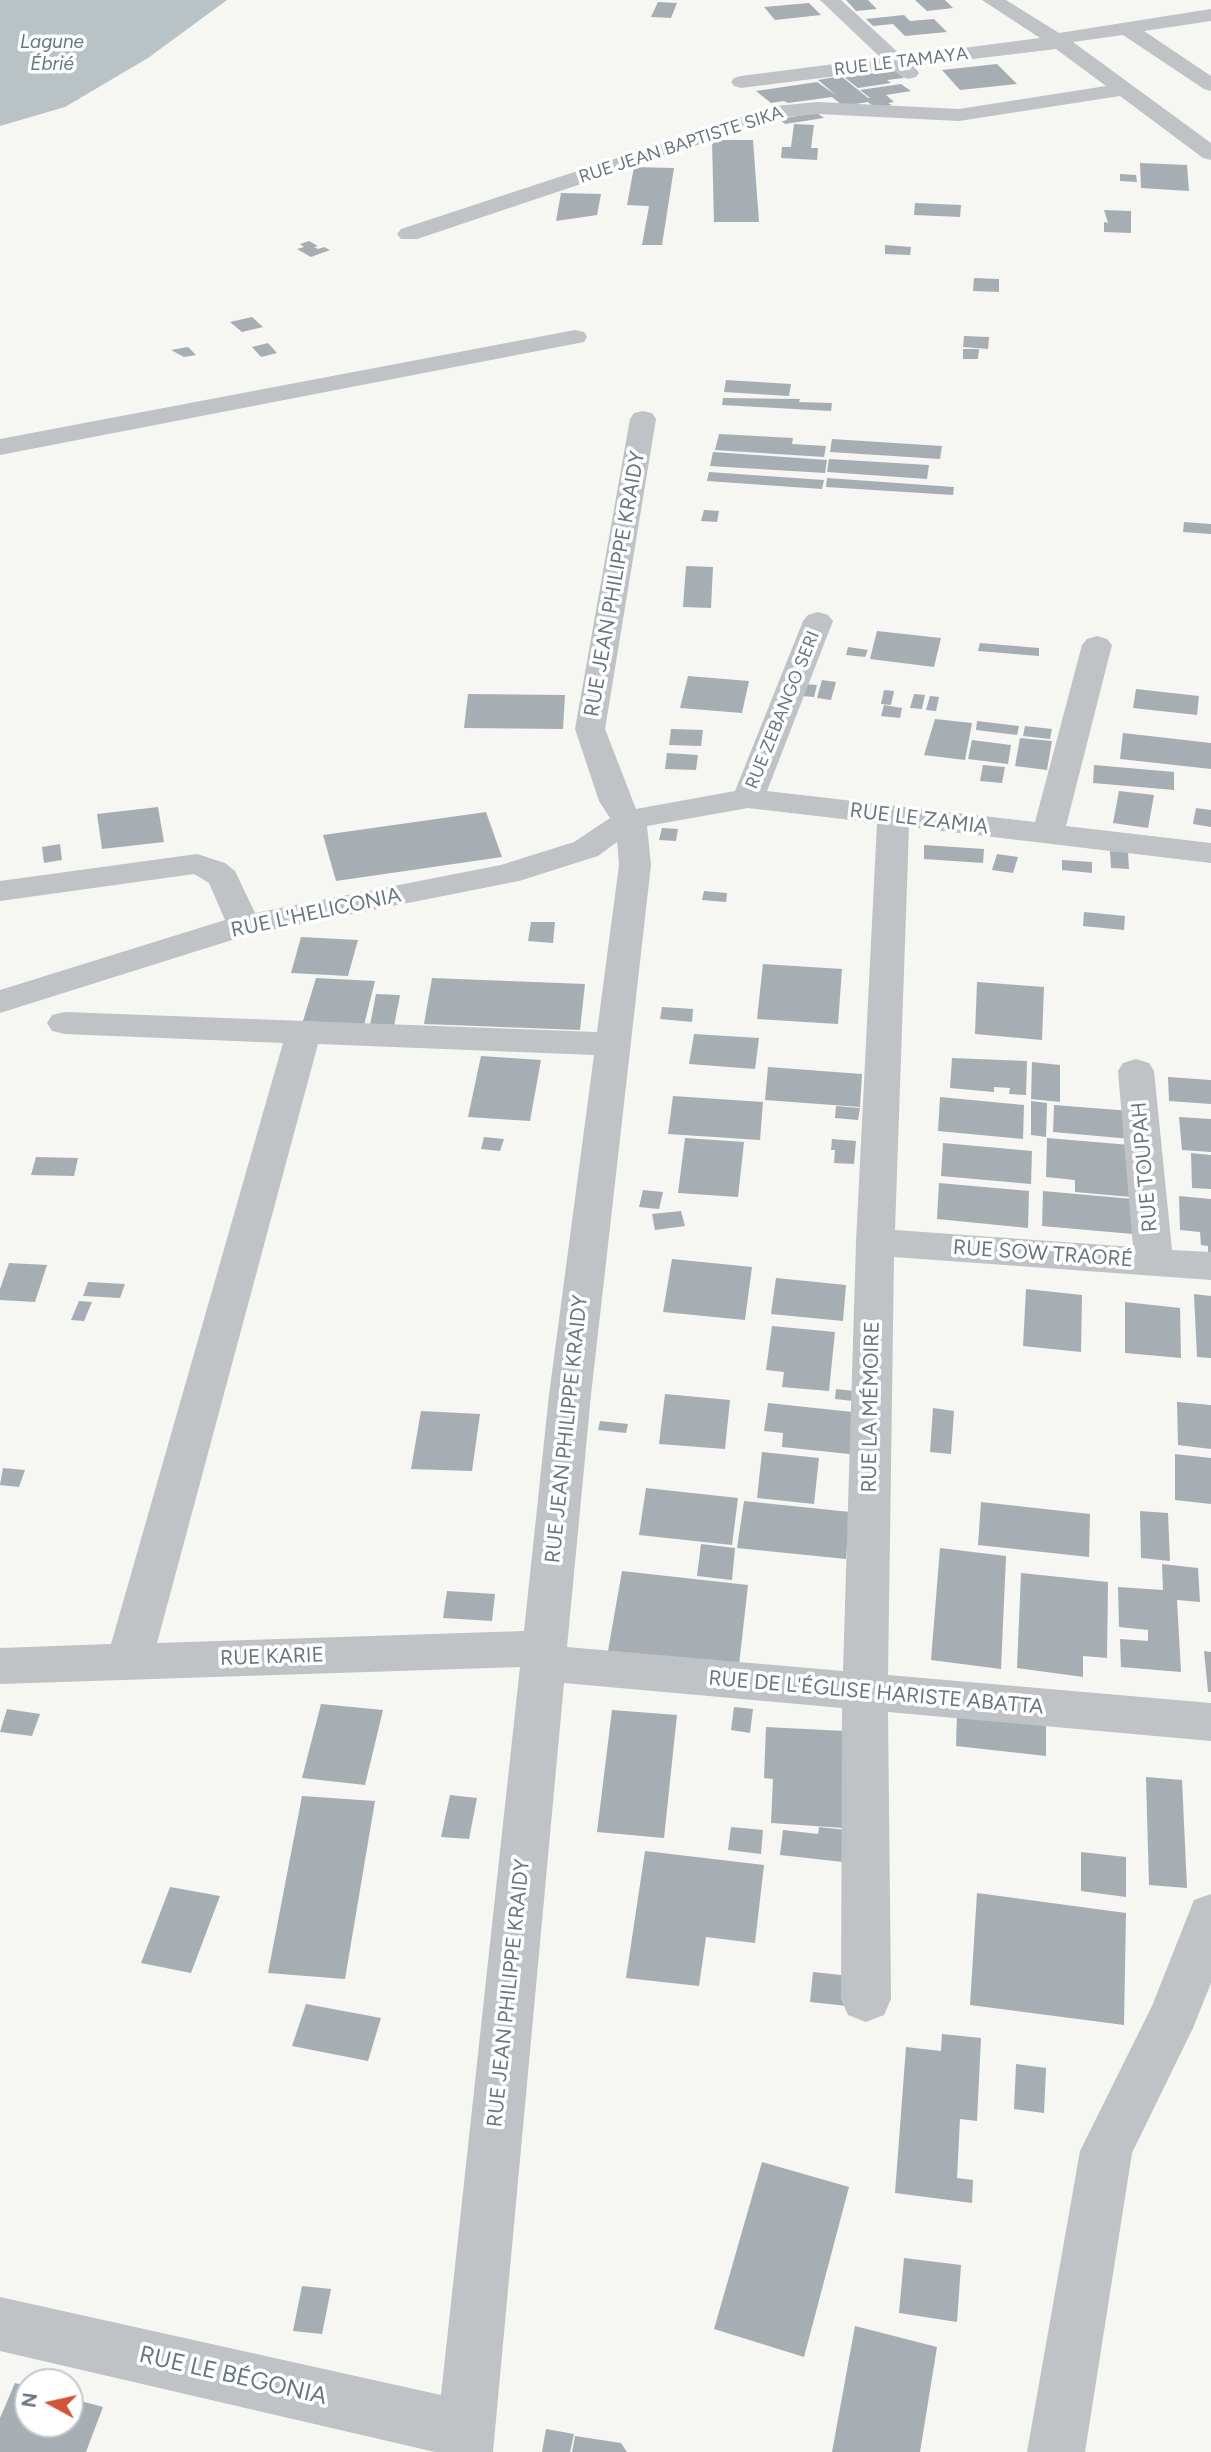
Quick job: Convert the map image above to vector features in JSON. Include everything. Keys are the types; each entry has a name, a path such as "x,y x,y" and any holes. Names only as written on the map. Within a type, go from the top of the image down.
{"street":[{"path":"830,0 959,115"},
{"path":"992,0 1058,41 1206,144"},
{"name":"RUE LE TAMAYA","path":"741,82 1058,41 1211,15"},
{"path":"1126,28 1211,85"},
{"name":"RUE JEAN BAPTISTE SIKA","path":"409,234 775,112 818,108 959,115 1127,89"},
{"path":"0,447 575,337"},
{"name":"RUE JEAN PHILIPPE KRAIDY","path":"465,2440 542,1655 635,865 633,829 615,800 590,729 643,419"},
{"name":"RUE ZEBANGO SERI","path":"748,798 818,621"},
{"path":"1048,834 1097,645"},
{"name":"RUE LE ZAMIA","path":"628,820 748,798 1211,853"},
{"name":"RUE LA MÉMOIRE","path":"866,1998 865,1692 875,1242 893,816"},
{"name":"RUE L'HELICONIA","path":"0,1002 244,925 507,874 586,849 628,820"},
{"path":"0,891 197,864 213,870 223,878 244,925"},
{"path":"65,1023 612,1044"},
{"path":"129,1661 304,1031"},
{"name":"RUE TOUPAH","path":"1136,1071 1154,1262"},
{"name":"RUE SOW TRAORÉ","path":"875,1242 1211,1266"},
{"name":"RUE KARIE","path":"0,1666 129,1661 542,1655"},
{"name":"RUE DE L'ÉGLISE HARISTE ABATTA","path":"542,1655 865,1692 1211,1722"},
{"path":"1056,2452 1106,2151 1175,2012 1211,1915"},
{"name":"RUE LE BÉGONIA","path":"0,2324 465,2440"}],"water":[{"name":"Lagune Ébrié","path":"0,0 227,0 148,58 65,107 0,126"}],"building":[{"path":"846,0 868,0 877,9 856,11"},
{"path":"915,0 945,0 953,8 927,11"},
{"path":"658,2 677,3 671,18 651,17"},
{"path":"809,3 821,15 775,20 764,7"},
{"path":"904,15 910,21 934,19 947,32 905,36 893,24 873,26 866,19"},
{"path":"997,64 1017,84 960,90 942,70"},
{"path":"894,70 904,78 887,80 891,83 858,88 844,77"},
{"path":"841,76 868,98 860,90 901,84 911,91 886,95 894,102 888,103 892,105 875,108 868,102 843,106 832,97 771,103 756,91 817,82 837,96 818,80"},
{"path":"817,113 824,118 785,124 779,119"},
{"path":"794,124 814,125 811,148 818,148 817,160 781,158 782,147 791,147"},
{"path":"712,140 753,140 759,222 714,222"},
{"path":"1140,163 1187,165 1189,191 1141,188"},
{"path":"634,167 674,168 662,245 642,245 649,206 627,205"},
{"path":"1120,174 1136,175 1137,182 1120,181"},
{"path":"561,193 601,194 597,215 556,221"},
{"path":"915,203 961,205 960,217 914,215"},
{"path":"1104,210 1131,211 1131,233 1104,232 1104,222 1108,223"},
{"path":"309,241 318,246 314,247 318,249 324,247 330,250 311,257 297,249 304,247 300,244"},
{"path":"885,245 911,247 910,255 885,254"},
{"path":"974,278 999,279 999,292 973,291"},
{"path":"252,317 263,327 242,332 230,322"},
{"path":"964,336 989,337 988,349 963,347"},
{"path":"268,343 277,353 261,357 252,347"},
{"path":"188,347 196,355 184,357 171,350"},
{"path":"963,349 979,349 978,359 963,359"},
{"path":"726,380 791,384 789,396 724,392"},
{"path":"723,398 800,399 799,402 832,403 831,411 722,405"},
{"path":"719,434 793,438 792,444 826,446 824,457 715,450"},
{"path":"832,439 942,446 940,459 830,452"},
{"path":"713,452 827,460 825,473 710,466"},
{"path":"829,459 929,465 927,479 827,472"},
{"path":"709,472 824,480 822,489 707,481"},
{"path":"827,478 954,487 953,495 826,487"},
{"path":"704,510 719,511 717,522 701,521"},
{"path":"1184,522 1211,524 1211,534 1183,532"},
{"path":"686,566 713,567 711,608 683,607"},
{"path":"877,631 941,638 934,667 870,659"},
{"path":"980,643 1039,648 1039,656 978,651"},
{"path":"848,647 868,650 865,657 846,655"},
{"path":"688,676 749,681 742,713 680,708"},
{"path":"822,680 836,682 831,700 817,698"},
{"path":"805,684 817,685 814,697 802,696"},
{"path":"1136,689 1199,696 1197,715 1133,708"},
{"path":"884,690 894,691 891,705 881,704"},
{"path":"468,694 565,695 563,729 464,728"},
{"path":"914,694 925,695 922,709 910,708"},
{"path":"930,696 939,697 936,711 926,710"},
{"path":"884,705 902,708 900,718 881,716"},
{"path":"935,719 972,723 965,760 924,755"},
{"path":"977,721 1019,726 1017,735 976,730"},
{"path":"1025,726 1052,729 1050,739 1023,736"},
{"path":"671,729 703,730 701,746 669,745"},
{"path":"1123,733 1211,743 1211,769 1120,759"},
{"path":"1020,738 1052,741 1047,770 1015,766"},
{"path":"972,740 1011,745 1008,764 968,759"},
{"path":"667,753 698,755 696,770 665,769"},
{"path":"983,765 1005,767 1002,783 980,781"},
{"path":"1094,765 1174,772 1174,790 1093,783"},
{"path":"1119,791 1154,795 1148,828 1113,823"},
{"path":"158,807 164,842 102,849 97,814"},
{"path":"1196,808 1211,810 1211,827 1193,824"},
{"path":"486,812 502,857 336,881 323,835"},
{"path":"662,828 678,829 676,841 659,840"},
{"path":"60,844 62,860 44,863 42,847"},
{"path":"924,845 984,849 983,863 924,859"},
{"path":"1110,851 1128,852 1129,869 1111,868"},
{"path":"997,854 1018,857 1013,873 992,870"},
{"path":"1062,860 1092,862 1092,873 1062,870"},
{"path":"704,891 727,893 726,902 702,900"},
{"path":"1084,912 1125,916 1124,930 1083,926"},
{"path":"531,922 555,922 553,943 528,941"},
{"path":"301,937 358,940 348,976 291,973"},
{"path":"763,964 842,969 838,1024 757,1019"},
{"path":"316,978 375,981 364,1025 303,1021"},
{"path":"432,978 585,984 580,1030 424,1024"},
{"path":"977,982 1044,987 1042,1040 975,1034"},
{"path":"376,994 400,995 394,1026 370,1025"},
{"path":"662,1007 693,1009 692,1022 660,1019"},
{"path":"694,1034 759,1038 755,1069 689,1064"},
{"path":"481,1056 541,1060 530,1121 468,1117"},
{"path":"952,1058 1027,1061 1026,1095 1009,1094 1010,1088 994,1087 994,1092 950,1088"},
{"path":"1032,1062 1060,1065 1060,1102 1031,1099"},
{"path":"768,1067 862,1074 860,1107 765,1100"},
{"path":"1168,1077 1211,1080 1211,1104 1169,1101"},
{"path":"673,1096 763,1102 760,1140 668,1134"},
{"path":"940,1097 1024,1105 1023,1139 938,1131"},
{"path":"1031,1101 1047,1103 1046,1137 1031,1135"},
{"path":"1054,1105 1131,1111 1131,1139 1053,1132"},
{"path":"836,1106 860,1108 858,1120 835,1118"},
{"path":"1179,1117 1211,1119 1211,1152 1182,1150"},
{"path":"484,1137 504,1139 500,1151 481,1149"},
{"path":"685,1138 744,1142 738,1197 678,1193"},
{"path":"1047,1138 1130,1145 1131,1197 1075,1192 1075,1180 1046,1177"},
{"path":"832,1139 856,1141 854,1164 834,1163"},
{"path":"943,1143 1032,1151 1031,1184 941,1176"},
{"path":"1191,1153 1211,1155 1211,1189 1192,1188"},
{"path":"36,1157 78,1158 74,1176 31,1175"},
{"path":"939,1183 1029,1191 1028,1228 937,1219"},
{"path":"643,1190 663,1192 659,1209 639,1207"},
{"path":"1043,1191 1144,1200 1144,1235 1042,1226"},
{"path":"1179,1196 1211,1199 1211,1255 1208,1255 1208,1246 1201,1245 1200,1232 1180,1230"},
{"path":"681,1211 685,1226 655,1230 652,1214"},
{"path":"672,1259 752,1267 745,1320 663,1312"},
{"path":"9,1263 47,1265 35,1302 0,1300 0,1289"},
{"path":"776,1278 846,1285 843,1321 771,1314"},
{"path":"88,1282 125,1284 120,1298 83,1296"},
{"path":"1026,1289 1082,1295 1081,1352 1023,1346"},
{"path":"1194,1294 1211,1296 1211,1358 1197,1357"},
{"path":"79,1301 92,1302 84,1321 71,1320"},
{"path":"1125,1302 1180,1308 1181,1358 1125,1353"},
{"path":"772,1326 835,1332 829,1391 782,1387 784,1372 766,1370"},
{"path":"836,1389 863,1392 862,1402 835,1399"},
{"path":"665,1394 730,1400 725,1449 659,1444"},
{"path":"1177,1402 1211,1405 1211,1449 1178,1445"},
{"path":"768,1403 862,1413 859,1455 782,1447 783,1433 764,1431"},
{"path":"933,1408 954,1411 951,1454 930,1452"},
{"path":"421,1411 480,1414 472,1471 411,1469"},
{"path":"600,1421 628,1424 626,1433 598,1430"},
{"path":"762,1452 819,1458 814,1504 757,1498"},
{"path":"1175,1454 1211,1458 1211,1504 1175,1500"},
{"path":"3,1468 25,1470 19,1487 0,1485"},
{"path":"646,1488 738,1498 732,1545 639,1535"},
{"path":"744,1501 850,1512 846,1559 737,1548"},
{"path":"981,1502 1090,1514 1089,1557 978,1545"},
{"path":"1140,1511 1168,1513 1170,1561 1141,1558"},
{"path":"701,1544 735,1548 732,1580 697,1576"},
{"path":"940,1548 1006,1556 1001,1669 931,1660"},
{"path":"1162,1564 1198,1568 1200,1602 1177,1600 1181,1672 1121,1667 1120,1639 1148,1641 1148,1630 1119,1627 1118,1587 1163,1590"},
{"path":"622,1571 748,1585 739,1665 608,1651"},
{"path":"1021,1573 1108,1582 1107,1658 1083,1656 1083,1677 1017,1668"},
{"path":"447,1591 495,1594 492,1621 443,1618"},
{"path":"1204,1651 1211,1652 1211,1692 1208,1692"},
{"path":"321,1704 383,1710 365,1785 302,1778"},
{"path":"734,1707 753,1709 750,1733 731,1730"},
{"path":"7,1709 40,1714 32,1736 0,1732"},
{"path":"612,1710 677,1715 664,1838 597,1832"},
{"path":"957,1711 1046,1721 1046,1756 956,1746"},
{"path":"766,1727 845,1731 844,1828 771,1823 773,1779 764,1778"},
{"path":"1146,1777 1182,1780 1187,1888 1149,1885"},
{"path":"450,1795 477,1798 469,1839 441,1837"},
{"path":"302,1796 375,1801 345,1979 268,1973"},
{"path":"731,1827 763,1830 761,1854 728,1850"},
{"path":"819,1827 864,1832 861,1864 780,1855 783,1830 818,1834"},
{"path":"645,1851 764,1865 755,1943 706,1937 699,1986 626,1978"},
{"path":"1081,1852 1126,1857 1126,1897 1081,1891"},
{"path":"170,1887 220,1896 191,1973 141,1963"},
{"path":"977,1893 1126,1913 1124,2025 970,2005"},
{"path":"813,1972 859,1977 857,2007 810,2002"},
{"path":"306,2004 381,2018 368,2061 292,2046"},
{"path":"942,2034 981,2038 977,2121 960,2119 957,2178 973,2180 972,2203 895,2193 906,2047 941,2051"},
{"path":"1016,2064 1046,2068 1044,2113 1014,2109"},
{"path":"762,2162 849,2187 804,2357 714,2329"},
{"path":"904,2258 961,2265 957,2322 899,2313"},
{"path":"302,2286 331,2289 322,2334 293,2331"},
{"path":"855,2326 937,2347 920,2452 832,2452"},
{"path":"14,2385 14,2438 84,2438 84,2402 103,2407 86,2452 0,2452 0,2418"},
{"path":"546,2429 574,2434 570,2452 542,2452"},
{"path":"575,2436 621,2443 627,2452 572,2452"}]}
